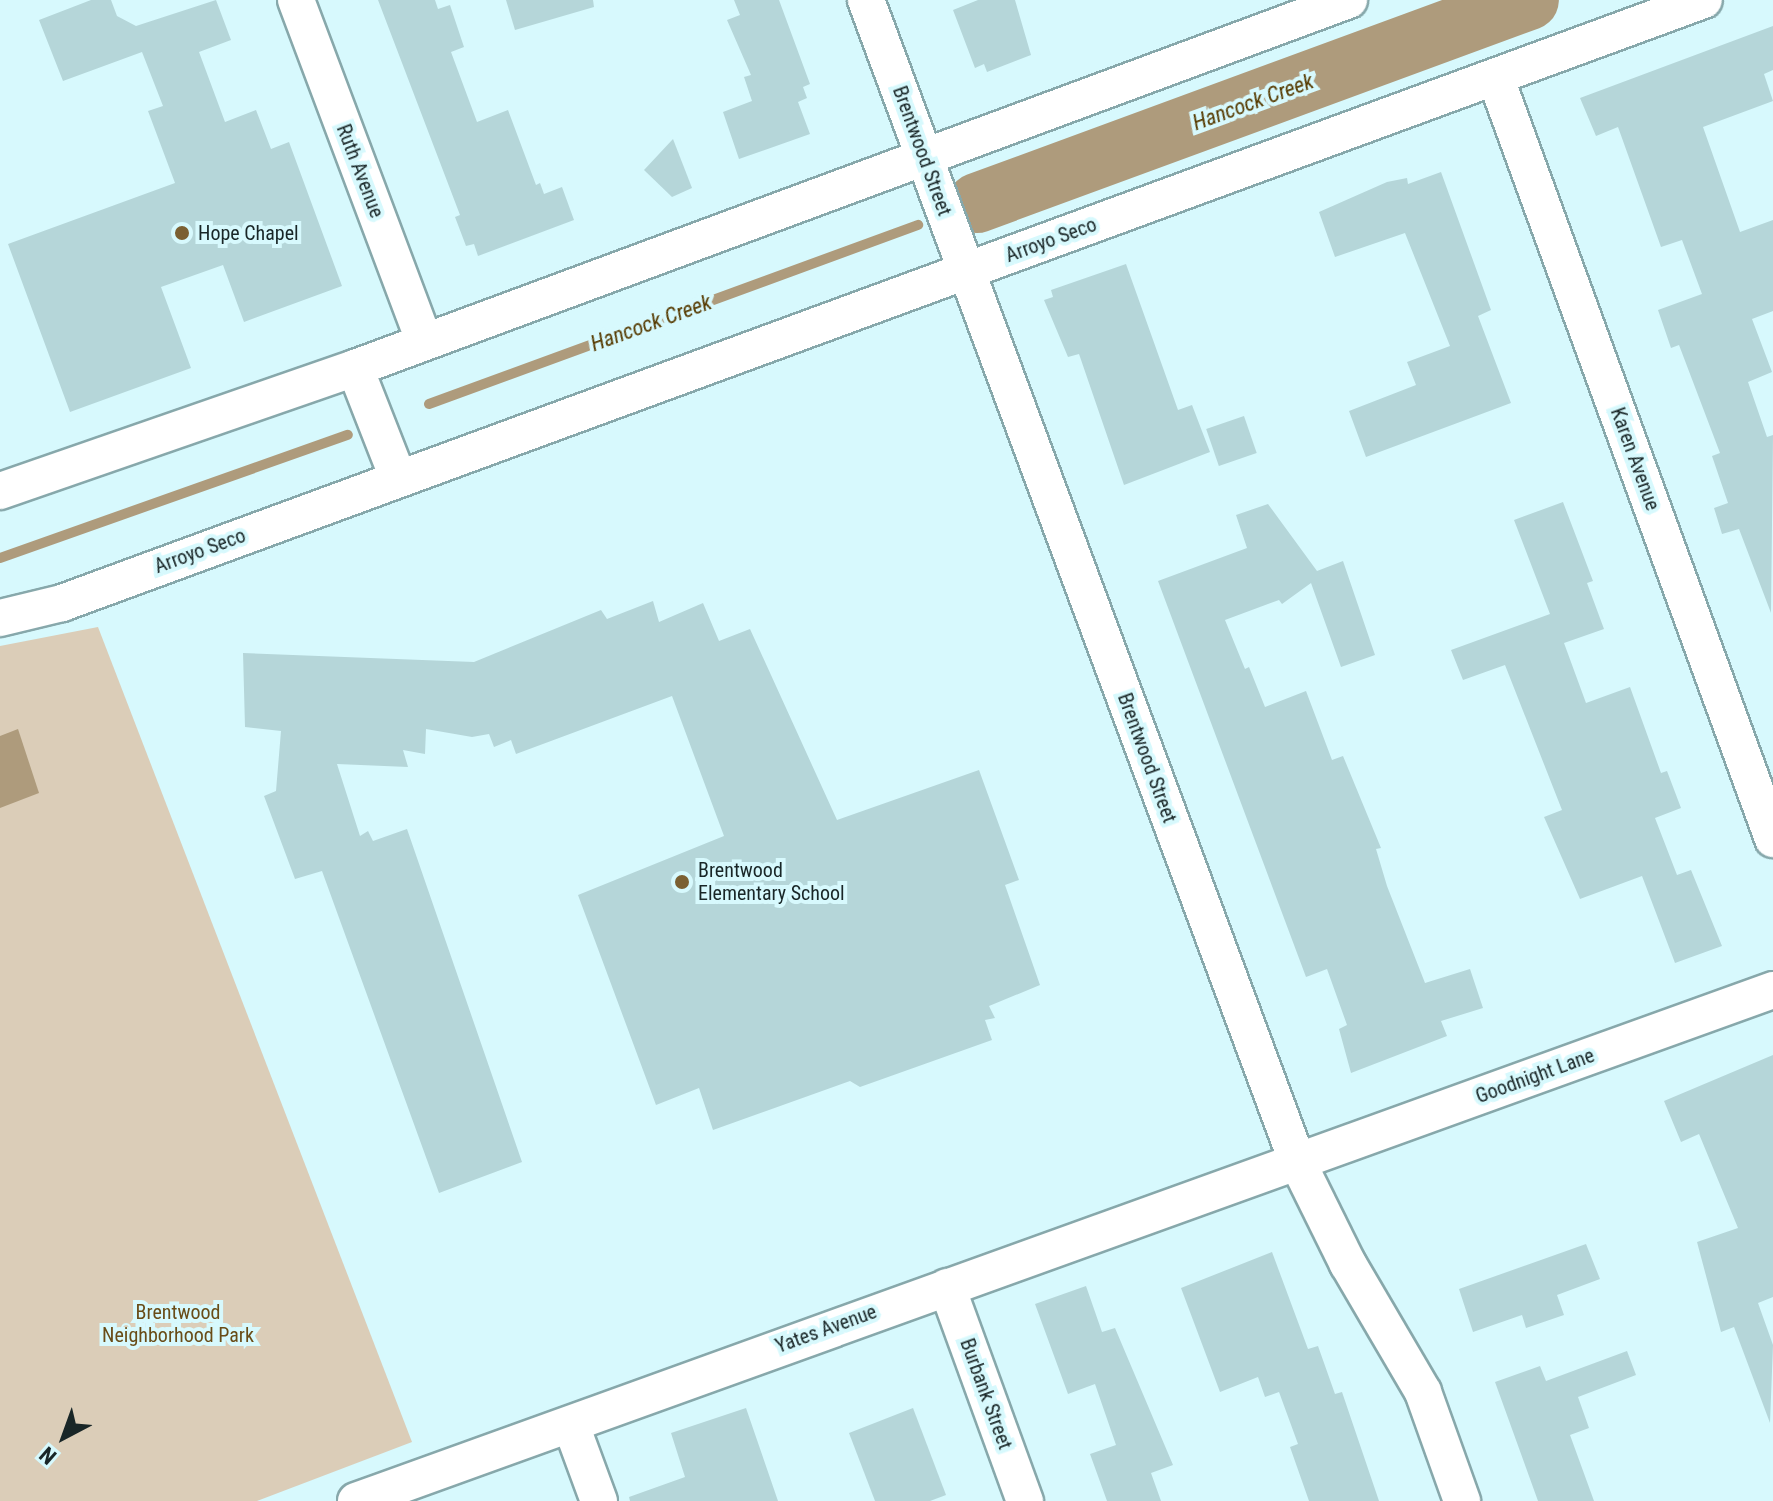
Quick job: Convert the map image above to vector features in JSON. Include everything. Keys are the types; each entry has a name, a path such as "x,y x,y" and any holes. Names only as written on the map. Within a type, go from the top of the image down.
{"street":[{"name":"Ruth Avenue","path":"296,0 424,341"},
{"name":"Brentwood Street","path":"866,0 1297,1161 1348,1264 1423,1392 1462,1501"},
{"path":"0,491 355,368 1349,0"},
{"name":"Arroyo Seco","path":"0,618 62,603 1496,79 1704,0"},
{"name":"Karen Avenue","path":"1496,79 1773,839"},
{"path":"355,368 398,478"},
{"name":"Goodnight Lane","path":"1297,1161 1773,990"},
{"name":"Yates Avenue","path":"356,1501 1297,1161"},
{"name":"Burbank Street","path":"947,1287 1025,1501"},
{"path":"571,1425 599,1501"}],"green space":[{"name":"Brentwood Neighborhood Park","path":"98,627 412,1442 257,1501 0,1501 0,646"}],"shaded area":[{"path":"18,729 39,793 0,808 0,736"}],"building":[{"name":"Hope Chapel","path":"91,0 111,0 117,16 136,26 216,0 231,40 199,52 225,122 256,110 271,149 289,142 342,286 244,322 223,265 161,287 191,368 70,412 8,244 175,183 148,111 163,106 142,52 63,81 39,20"},
{"path":"378,0 435,0 438,9 450,5 464,47 451,52 477,122 508,110 536,185 540,183 544,194 562,187 574,220 478,256 474,244 466,246 455,217 460,215"},
{"path":"506,0 593,0 594,7 515,30"},
{"path":"734,0 779,0 810,84 803,87 807,98 798,102 810,134 739,159 723,112 752,101 744,77 751,75 727,20 740,15"},
{"path":"978,0 1015,0 1031,55 987,72 984,64 975,68 953,10"},
{"path":"1773,26 1773,70 1764,74 1773,101 1703,127 1740,232 1773,220 1773,311 1752,319 1772,372 1748,382 1767,437 1773,435 1771,613 1739,529 1722,534 1714,508 1728,503 1712,456 1720,453 1679,345 1671,348 1658,310 1702,294 1682,240 1661,247 1618,127 1596,136 1580,98"},
{"path":"673,139 692,188 672,197 644,170"},
{"path":"1441,172 1491,310 1478,316 1511,403 1366,457 1349,411 1416,385 1407,362 1450,346 1405,233 1335,257 1319,212 1387,182 1407,178 1408,184"},
{"path":"1126,264 1178,410 1192,405 1210,452 1124,485 1079,354 1068,357 1044,300 1053,297 1051,290"},
{"path":"1244,416 1257,453 1219,466 1206,429"},
{"path":"1563,502 1593,581 1587,583 1604,629 1564,643 1586,703 1630,687 1661,773 1667,771 1681,808 1655,818 1677,875 1691,870 1722,946 1675,963 1642,876 1580,899 1544,817 1562,810 1505,665 1463,680 1451,650 1550,614 1514,520"},
{"path":"1268,504 1317,571 1343,561 1375,655 1341,667 1311,583 1282,604 1279,600 1225,620 1245,669 1249,667 1265,707 1306,691 1332,760 1343,756 1381,848 1376,849 1387,886 1425,983 1470,969 1483,1008 1441,1021 1447,1036 1351,1073 1339,1029 1347,1025 1327,969 1306,977 1158,581 1247,548 1236,515"},
{"path":"653,601 659,622 703,603 719,641 750,629 837,820 979,770 1019,880 1005,885 1040,985 989,1006 995,1018 985,1020 992,1040 860,1087 850,1081 713,1130 699,1088 656,1105 578,895 724,836 672,696 516,754 511,740 494,747 489,734 472,737 426,729 425,754 403,750 408,767 337,764 360,836 368,831 373,841 407,829 522,1162 439,1193 322,871 295,879 264,796 276,791 281,731 245,727 243,653 474,662 601,610 607,619"},
{"path":"1773,1055 1773,1297 1758,1303 1773,1345 1770,1423 1734,1327 1721,1332 1697,1242 1738,1228 1699,1134 1681,1142 1664,1101"},
{"path":"1586,1244 1600,1279 1557,1295 1564,1315 1526,1328 1522,1315 1473,1332 1459,1289"},
{"path":"1272,1252 1308,1349 1318,1346 1335,1394 1342,1392 1379,1501 1309,1501 1290,1447 1298,1444 1279,1392 1265,1397 1258,1377 1220,1392 1181,1288"},
{"path":"1086,1286 1102,1332 1115,1328 1173,1465 1151,1473 1161,1501 1107,1501 1090,1454 1116,1445 1095,1384 1068,1394 1035,1304"},
{"path":"1627,1351 1636,1375 1578,1397 1589,1428 1570,1435 1594,1501 1538,1501 1495,1382 1540,1366 1546,1381"},
{"path":"746,1408 778,1501 630,1501 629,1497 685,1477 671,1433"},
{"path":"913,1408 946,1495 930,1501 875,1501 849,1433"}],"waterway":[{"name":"Hancock Creek","path":"977,203 1529,0"},
{"name":"Hancock Creek","path":"429,404 918,225"},
{"name":"Hancock Creek","path":"0,558 348,435"}],"place":[{"name":"Hope Chapel","path":"182,233"},
{"name":"Brentwood Elementary School","path":"682,882"}]}
